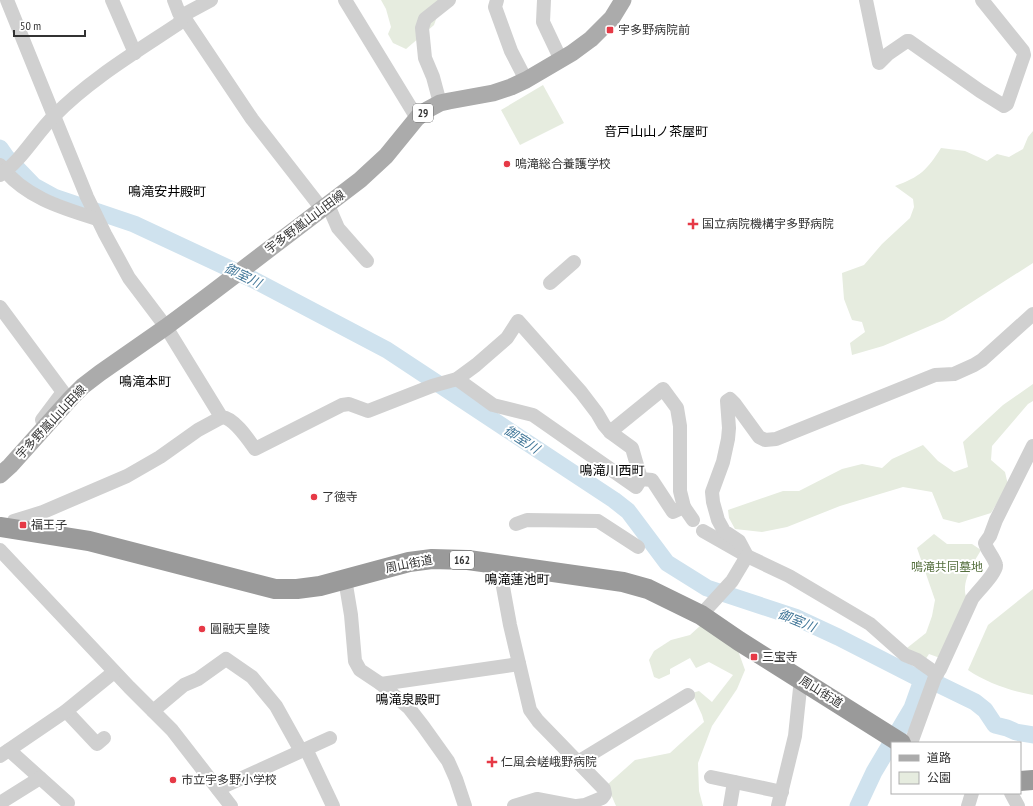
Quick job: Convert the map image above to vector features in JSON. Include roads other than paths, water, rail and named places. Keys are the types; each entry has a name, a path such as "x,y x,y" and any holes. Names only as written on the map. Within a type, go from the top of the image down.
{"highway":[{"name":"周山街道","path":"6,528 89,541 275,590 297,590 320,586 409,562 432,559 468,560 623,582 648,589 704,610 801,679 900,741"},
{"path":"1021,781 1033,780"}],"main road":[{"name":"宇多野嵐山山田線","path":"0,475 83,386 166,327 325,207 386,156 417,118 427,110 440,103 493,94 526,80 583,46 600,32 612,18 623,0"}],"street":[{"path":"7,0 87,197 129,278 166,327 222,417 227,418 242,431 255,449 342,405 349,404 368,410 451,380 476,366 507,338 518,321 581,392 597,413 604,426 632,448 641,479 636,487 533,414 493,405 451,380"},
{"path":"112,0 135,53"},
{"path":"174,0 179,13 252,119 325,207 338,228 367,261"},
{"path":"97,218 62,209 44,201 18,183 6,168 54,116 90,84 178,24 185,14 211,0"},
{"path":"345,0 417,118"},
{"path":"440,103 433,77 425,58 422,28 425,19 449,0"},
{"path":"497,0 495,6 511,51 526,80"},
{"path":"544,0 543,22 561,60"},
{"path":"866,0 879,62 888,54 909,41 1004,106 1008,104 1024,55 982,0"},
{"path":"550,283 574,262"},
{"path":"0,307 63,392 42,420 46,426"},
{"path":"747,556 739,541 724,531 718,520 713,502 712,492 723,462 728,440 729,428 726,408 727,401 730,399 735,404 759,437 765,440 776,439 935,375 954,374 974,365 982,360 1033,314"},
{"path":"610,432 663,389 677,408 680,426 680,491 684,507 693,520"},
{"path":"6,528 14,521 43,512 127,476 160,457 198,430 222,417"},
{"path":"900,741 929,694 972,599 978,589 996,570 997,566 986,550 985,543 990,536 996,520 1033,446"},
{"path":"641,479 652,480 674,512 684,507"},
{"path":"516,524 527,520 598,522 638,547"},
{"path":"703,531 747,556 789,576 870,624 905,655 917,660 936,676"},
{"path":"0,550 114,672 172,730 231,806"},
{"path":"704,610 732,581 747,556"},
{"path":"499,564 510,625 530,710 604,789 605,794 600,799 576,806 538,799 514,806"},
{"path":"345,580 351,615 355,661 360,670 381,684 409,708 423,726 448,762 456,779 465,806"},
{"path":"153,711 184,685 198,680 226,659 252,677 276,706 303,750 333,806"},
{"path":"381,684 519,664"},
{"path":"68,803 40,778 5,753 66,711 114,672"},
{"path":"710,777 734,782 780,799 795,736 801,679"},
{"path":"578,762 688,695"},
{"path":"66,711 97,744 104,738"},
{"path":"218,789 330,738"},
{"path":"0,803 40,778"},
{"path":"730,806 734,782"},
{"path":"968,806 972,794"},
{"path":"1012,794 1018,806"}],"waterway":[{"name":"御室川","path":"0,148 7,158 34,186 54,197 134,224 254,280 387,350 614,500 628,511 667,563 707,588 795,617 922,680 938,684 975,702 985,710 995,725 1016,732 1033,735"},
{"path":"892,742 912,708 922,680"},
{"path":"858,806 874,772 891,743"}],"place":[{"name":"宇多野病院前","path":"610,30"},
{"name":"鳴滝総合養護学校","path":"507,164"},
{"name":"国立病院機構宇多野病院","path":"693,224"},
{"name":"了徳寺","path":"314,497"},
{"name":"福王子","path":"23,525"},
{"name":"圓融天皇陵","path":"202,629"},
{"name":"三宝寺","path":"754,657"},
{"name":"仁風会嵯峨野病院","path":"492,762"},
{"name":"市立宇多野小学校","path":"173,780"}],"district":[{"name":"音戸山山ノ茶屋町","path":"656,131"},
{"name":"鳴滝安井殿町","path":"167,191"},
{"name":"鳴滝本町","path":"145,381"},
{"name":"鳴滝川西町","path":"612,470"},
{"name":"鳴滝蓮池町","path":"517,579"},
{"name":"鳴滝泉殿町","path":"408,699"}],"park label":[{"name":"鳴滝共同墓地","path":"947,567"}]}
